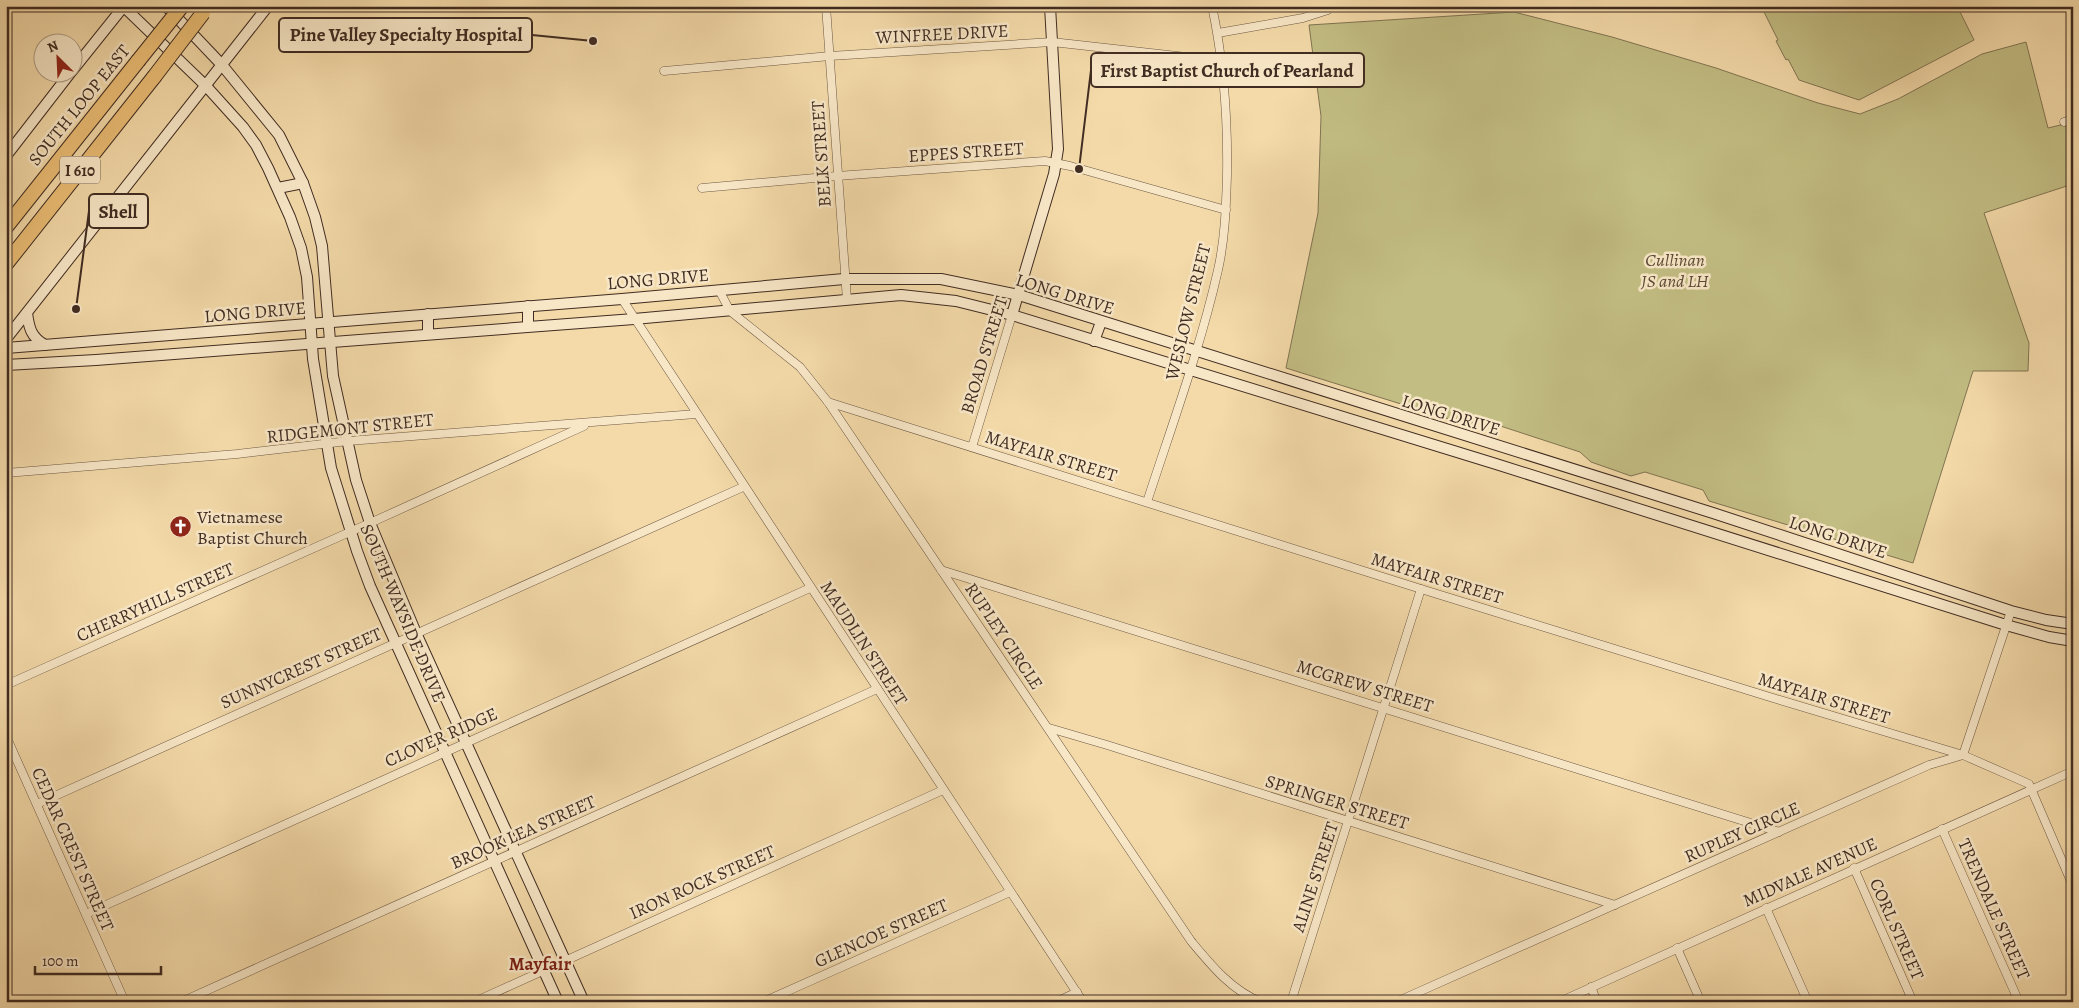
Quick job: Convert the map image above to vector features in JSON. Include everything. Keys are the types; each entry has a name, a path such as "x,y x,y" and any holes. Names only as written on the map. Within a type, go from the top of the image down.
{"highway":[{"name":"SOUTH LOOP EAST","path":"6,227 182,6"},
{"name":"I 610","path":"6,264 206,10"}],"main road":[{"name":"SOUTH WAYSIDE DRIVE","path":"123,6 206,86 242,127 256,145 278,188 301,248 307,277 318,392 327,445 338,492 351,531 370,586 558,1002"},
{"path":"82,59 123,6"},
{"name":"SOUTH WAYSIDE DRIVE","path":"166,6 222,65 279,135 303,183 315,217 322,246 330,322 333,376 356,480 370,523 416,633 584,1002"},
{"path":"6,339 268,6"},
{"name":"BROAD STREET","path":"1012,315 1057,162 1058,149 1050,6"},
{"path":"6,156 64,82"},
{"path":"278,188 303,183"},
{"name":"LONG DRIVE","path":"6,348 622,299 844,279 940,278 1018,295 1713,513 2011,611 2046,620 2073,624"},
{"name":"LONG DRIVE","path":"6,365 96,360 634,319 901,295 956,301 1012,315 1496,464 2006,625 2048,637 2073,641"},
{"path":"528,306 528,326"},
{"path":"27,313 32,334 35,339 45,345"},
{"path":"428,314 428,334"},
{"path":"1094,341 1101,322"},
{"path":"210,332 212,351"},
{"path":"94,341 96,360"},
{"path":"1281,398 1286,380"},
{"path":"1383,430 1389,412"},
{"path":"1496,464 1502,448"},
{"path":"1598,496 1604,479"},
{"path":"1708,531 1713,513"},
{"path":"1806,562 1811,545"},
{"path":"1901,592 1910,578"}],"street":[{"name":"BELK STREET","path":"826,6 847,300"},
{"name":"WESLOW STREET","path":"1146,502 1190,371 1218,269 1226,210 1228,125 1222,61 1212,6"},
{"path":"1218,33 1303,18 1328,10"},
{"name":"WINFREE DRIVE","path":"664,71 830,56 1052,42 1222,61"},
{"path":"2064,122 2073,119"},
{"name":"EPPES STREET","path":"702,188 837,176 1057,162 1226,210"},
{"name":"RUPLEY CIRCLE","path":"719,290 730,311 800,367 828,402 1192,942 1221,976 1252,998 1261,1002"},
{"name":"MAUDLIN STREET","path":"622,299 1083,1002"},
{"name":"BROAD STREET","path":"972,447 1012,315"},
{"name":"MAYFAIR STREET","path":"828,402 1764,696 1963,755 2029,784 2033,789"},
{"name":"RIDGEMONT STREET","path":"6,473 238,454 348,442 696,414"},
{"name":"CHERRYHILL STREET","path":"6,685 589,423"},
{"name":"SUNNYCREST STREET","path":"36,804 743,486"},
{"name":"MCGREW STREET","path":"941,570 1779,832"},
{"name":"CLOVER RIDGE","path":"86,914 810,588"},
{"name":"ALINE STREET","path":"1291,1002 1420,589"},
{"path":"1963,755 2011,611"},
{"name":"BROOK LEA STREET","path":"181,1002 877,689"},
{"name":"SPRINGER STREET","path":"1049,728 1615,905"},
{"name":"CEDAR CREST STREET","path":"6,736 125,1002"},
{"name":"RUPLEY CIRCLE","path":"1396,1002 1929,765 1963,755"},
{"name":"MIDVALE AVENUE","path":"1559,1002 2073,770"},
{"path":"2033,789 2035,800 2073,886"},
{"name":"IRON ROCK STREET","path":"474,1002 943,790"},
{"name":"TRENDALE STREET","path":"1942,829 2018,1002"},
{"name":"CORL STREET","path":"1854,868 1913,1002"},
{"name":"GLENCOE STREET","path":"763,1002 1010,892"},
{"path":"1766,908 1808,1002"},
{"path":"1677,948 1701,1002"},
{"path":"1591,987 1597,1002"},
{"path":"1056,1002 1077,992"}],"green space":[{"path":"1761,6 1957,6 1974,40 1859,100 1799,80 1776,41 1778,40"},
{"name":"Cullinan JS and LH","path":"1514,12 1612,37 1716,68 1818,103 1860,114 1898,99 1982,54 2026,42 2048,128 2073,122 2073,184 1984,213 2029,343 2028,371 1973,371 1913,563 1709,501 1703,490 1645,472 1631,476 1591,462 1580,452 1479,419 1468,425 1286,368 1318,213 1321,116 1309,25"}],"place":[{"name":"Pine Valley Specialty Hospital","path":"593,41"},
{"name":"First Baptist Church of Pearland","path":"1079,169"},
{"name":"Shell","path":"76,309"},
{"name":"Vietnamese Baptist Church","path":"181,527"}],"district":[{"name":"Mayfair","path":"540,963"}]}
